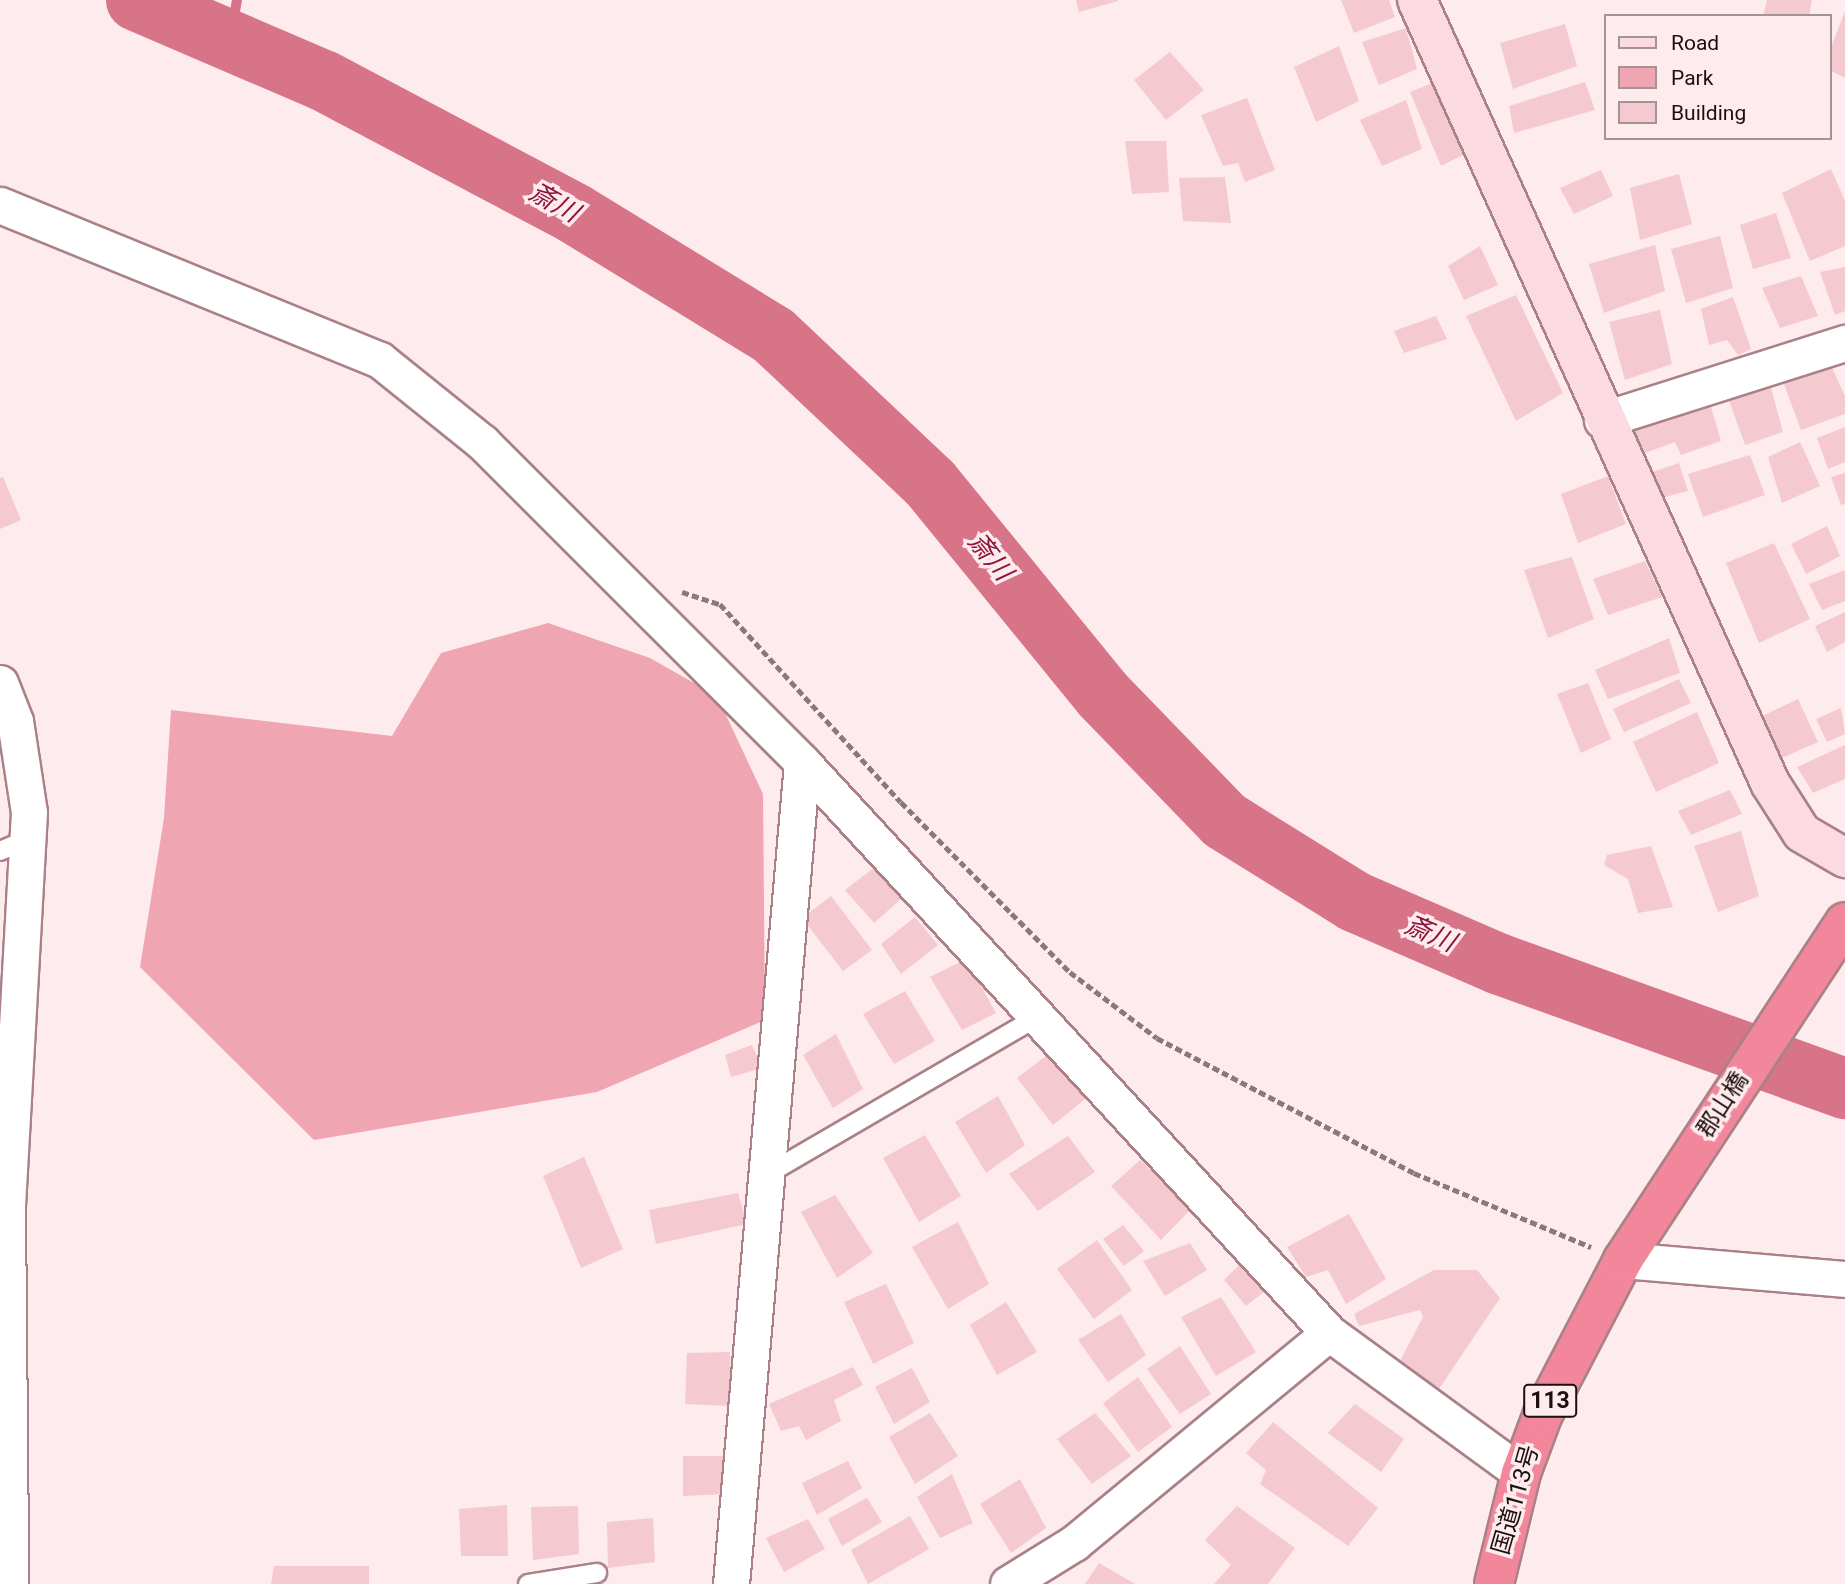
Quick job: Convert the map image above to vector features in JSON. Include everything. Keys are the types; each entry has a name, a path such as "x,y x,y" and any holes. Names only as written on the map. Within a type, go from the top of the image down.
{"highway":[{"name":"郡山橋","path":"1631,1245 1845,922"},
{"name":"国道113号","path":"1494,1584 1521,1473 1543,1414 1631,1245"}],"street":[{"path":"1417,0 1602,420 1770,783 1802,833 1845,858"},
{"path":"0,205 380,360 482,442 802,762 1329,1333 1521,1473"},
{"path":"1602,420 1845,343"},
{"path":"0,683 15,721 8,1045 6,1405 10,1584"},
{"path":"731,1584 802,762"},
{"path":"1631,1245 1845,1279"},
{"path":"1008,1584 1074,1543 1329,1333"}],"lane":[{"path":"766,1175 1037,1017"},
{"path":"528,1584 597,1573"}],"path":[{"path":"670,588 720,604 901,802 1070,972 1157,1038 1414,1173 1631,1245"}],"green space":[{"path":"548,623 650,658 717,696 763,794 765,1020 597,1092 314,1140 140,967 164,818 171,710 392,736 441,653"}],"building":[{"path":"1076,0 1118,0 1118,1 1079,12"},
{"path":"1341,0 1389,0 1395,17 1354,33"},
{"path":"1767,0 1812,0 1809,14 1764,14"},
{"path":"1845,11 1845,78 1831,71 1831,48"},
{"path":"1565,24 1577,66 1513,89 1500,43"},
{"path":"1406,28 1417,69 1379,85 1362,42"},
{"path":"1339,46 1359,101 1316,122 1294,67"},
{"path":"1170,52 1204,90 1166,120 1134,80"},
{"path":"1435,82 1463,155 1441,166 1410,92"},
{"path":"1585,82 1595,110 1514,133 1509,106"},
{"path":"1247,98 1275,170 1245,182 1238,163 1223,166 1201,115"},
{"path":"1406,100 1422,149 1382,166 1360,120"},
{"path":"1125,141 1166,141 1169,192 1132,194"},
{"path":"1831,169 1845,201 1845,246 1810,261 1782,193"},
{"path":"1601,170 1613,196 1574,214 1560,188"},
{"path":"1679,174 1692,224 1640,240 1630,188"},
{"path":"1225,177 1231,223 1183,221 1179,178"},
{"path":"1776,213 1791,258 1753,269 1740,225"},
{"path":"1720,236 1733,288 1686,303 1671,249"},
{"path":"1655,245 1665,291 1604,313 1589,264"},
{"path":"1480,246 1498,285 1464,300 1448,266"},
{"path":"1845,267 1845,311 1835,315 1820,272"},
{"path":"1801,276 1818,316 1780,328 1762,288"},
{"path":"1516,295 1563,393 1516,421 1466,316"},
{"path":"1733,297 1751,349 1738,355 1727,340 1709,345 1701,309"},
{"path":"1660,310 1672,364 1625,380 1609,322"},
{"path":"1436,316 1447,339 1404,353 1394,331"},
{"path":"1829,361 1845,396 1845,414 1801,430 1781,376"},
{"path":"1768,377 1783,432 1745,445 1726,392"},
{"path":"1709,400 1721,441 1681,455 1675,442 1645,453 1632,426"},
{"path":"1845,427 1845,462 1828,469 1817,438"},
{"path":"1800,442 1820,486 1782,503 1768,457"},
{"path":"1750,455 1765,495 1703,517 1688,474"},
{"path":"1679,463 1688,491 1657,499 1649,473"},
{"path":"1845,473 1845,504 1841,505 1831,477"},
{"path":"1608,476 1626,524 1578,543 1561,494"},
{"path":"3,477 21,520 0,529 0,478"},
{"path":"1827,526 1840,556 1806,574 1791,544"},
{"path":"1774,543 1810,619 1759,643 1726,563"},
{"path":"1572,557 1594,619 1548,638 1524,570"},
{"path":"1645,561 1662,597 1608,615 1593,579"},
{"path":"1845,570 1845,601 1822,610 1809,584"},
{"path":"1845,612 1845,642 1827,652 1815,626"},
{"path":"1669,638 1680,673 1608,699 1595,670"},
{"path":"1679,679 1691,703 1624,732 1613,709"},
{"path":"1588,683 1611,739 1581,753 1557,694"},
{"path":"1798,699 1818,742 1773,762 1752,721"},
{"path":"1841,708 1845,734 1827,742 1816,719"},
{"path":"1697,712 1719,763 1656,792 1633,742"},
{"path":"1845,745 1845,779 1813,793 1797,767"},
{"path":"1730,790 1742,814 1691,835 1678,811"},
{"path":"1741,831 1759,896 1718,912 1694,846"},
{"path":"1651,846 1673,907 1638,913 1628,879 1604,865 1607,855"},
{"path":"875,867 901,899 874,923 845,890"},
{"path":"831,896 872,950 843,971 802,918"},
{"path":"915,917 938,945 901,974 881,944"},
{"path":"966,959 996,1013 962,1030 930,977"},
{"path":"905,991 935,1041 894,1064 863,1014"},
{"path":"836,1034 863,1089 833,1108 803,1055"},
{"path":"752,1045 762,1068 731,1077 725,1055"},
{"path":"1050,1053 1089,1096 1053,1125 1017,1078"},
{"path":"998,1096 1025,1145 986,1173 955,1122"},
{"path":"925,1135 961,1196 919,1222 883,1158"},
{"path":"1068,1136 1095,1172 1038,1211 1009,1174"},
{"path":"584,1157 623,1249 581,1268 543,1176"},
{"path":"1140,1160 1192,1208 1161,1240 1111,1186"},
{"path":"738,1193 747,1224 656,1244 649,1210"},
{"path":"835,1195 873,1253 837,1278 801,1212"},
{"path":"1349,1214 1386,1279 1346,1304 1328,1270 1306,1277 1287,1247"},
{"path":"958,1222 989,1284 948,1309 912,1247"},
{"path":"1123,1225 1144,1251 1124,1266 1103,1239"},
{"path":"1097,1240 1132,1290 1094,1319 1057,1269"},
{"path":"1190,1243 1207,1270 1165,1296 1143,1261"},
{"path":"1244,1260 1269,1288 1246,1306 1224,1280"},
{"path":"1434,1270 1477,1270 1500,1298 1435,1395 1398,1365 1423,1317 1420,1310 1359,1326 1354,1314"},
{"path":"886,1284 914,1343 873,1364 844,1302"},
{"path":"1221,1297 1256,1352 1216,1376 1181,1317"},
{"path":"1006,1302 1037,1352 997,1375 970,1325"},
{"path":"1121,1314 1146,1355 1108,1382 1078,1340"},
{"path":"1180,1346 1211,1394 1180,1414 1147,1369"},
{"path":"730,1352 731,1406 685,1404 687,1353"},
{"path":"853,1367 863,1385 834,1400 841,1421 806,1440 799,1426 781,1431 769,1404"},
{"path":"912,1368 930,1402 894,1424 875,1387"},
{"path":"1138,1377 1172,1427 1138,1452 1103,1403"},
{"path":"1355,1404 1404,1439 1381,1472 1328,1433"},
{"path":"930,1413 958,1456 915,1484 889,1437"},
{"path":"1095,1413 1131,1456 1092,1484 1057,1439"},
{"path":"1273,1422 1378,1508 1348,1546 1260,1484 1266,1470 1246,1453"},
{"path":"683,1456 725,1456 725,1494 683,1496"},
{"path":"848,1461 862,1488 817,1515 802,1483"},
{"path":"952,1474 973,1523 940,1538 917,1497"},
{"path":"1020,1479 1046,1528 1011,1553 980,1504"},
{"path":"867,1498 882,1522 842,1546 828,1519"},
{"path":"507,1505 508,1556 461,1556 459,1509"},
{"path":"578,1506 579,1554 533,1560 531,1507"},
{"path":"1237,1506 1295,1548 1268,1584 1214,1584 1231,1565 1205,1540"},
{"path":"910,1516 929,1549 868,1584 851,1550"},
{"path":"653,1518 655,1562 608,1568 607,1522"},
{"path":"808,1519 825,1549 784,1572 766,1538"},
{"path":"1099,1563 1135,1584 1085,1584"},
{"path":"274,1566 369,1566 369,1584 271,1584"}],"waterway":[{"name":"斎川","path":"136,0 323,80 574,213 773,335 930,483 1102,694 1224,820 1354,901 1497,963 1845,1088"},
{"path":"230,40 237,0"}]}
